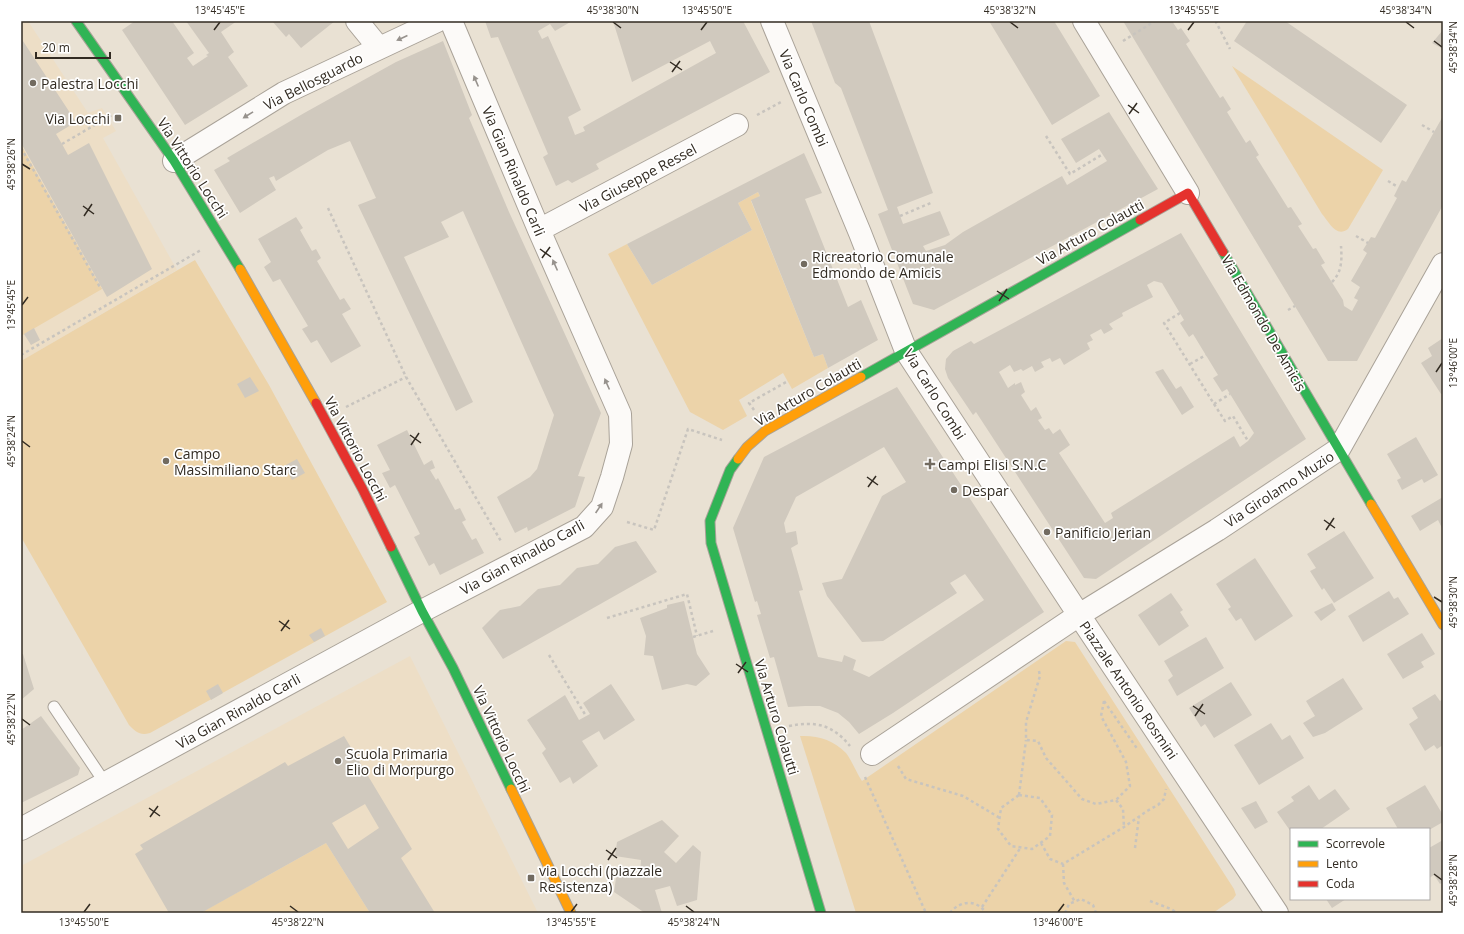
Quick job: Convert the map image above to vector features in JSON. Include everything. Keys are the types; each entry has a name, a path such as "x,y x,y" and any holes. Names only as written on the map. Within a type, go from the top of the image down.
{"street":[{"name":"Via Vittorio Locchi","path":"76,21 174,161 225,244 325,418 363,490 422,611 453,668 571,913"},
{"path":"357,21 379,48"},
{"name":"Via Bellosguardo","path":"174,161 284,93 437,21"},
{"name":"Via Gian Rinaldo Carli","path":"21,829 422,611 584,527 602,507 621,444 620,414 539,230 451,21"},
{"name":"Via Carlo Combi","path":"772,21 860,232 906,351 1079,615"},
{"name":"Via Edmondo De Amicis","path":"1084,21 1188,193 1443,625"},
{"name":"Via Giuseppe Ressel","path":"539,230 744,121"},
{"name":"Via Arturo Colautti","path":"821,913 711,543 710,521 730,470 747,447 765,431 1188,193"},
{"name":"Via Girolamo Muzio","path":"1079,615 1216,530 1339,449 1443,264"},
{"name":"Piazzale Antonio Rosmini","path":"872,754 1079,615 1277,913"}],"lane":[{"path":"54,707 105,783"}],"path":[{"path":"1122,41 1154,21"},
{"path":"1216,21 1230,49"},
{"path":"744,121 787,99"},
{"path":"62,144 112,115"},
{"path":"1422,125 1434,132"},
{"path":"1046,136 1070,174 1103,154"},
{"path":"21,148 101,289"},
{"path":"1388,181 1398,187"},
{"path":"900,216 933,202"},
{"path":"328,208 406,377 505,548"},
{"path":"1356,236 1368,243"},
{"path":"1332,282 1341,266 1341,246"},
{"path":"21,355 202,250"},
{"path":"1288,310 1295,306"},
{"path":"1180,313 1164,323 1225,421 1233,416 1248,441"},
{"path":"1190,364 1206,355"},
{"path":"341,410 406,377"},
{"path":"750,403 788,381"},
{"path":"1214,404 1230,394"},
{"path":"627,522 654,530 688,428 725,441"},
{"path":"607,618 687,594 697,636"},
{"path":"692,637 717,630"},
{"path":"549,655 586,716"},
{"path":"1018,795 1040,798 1052,815 1050,836 1032,849 1011,846 998,829 1001,808 1018,795 1026,740 1026,722 1040,676 1039,670"},
{"name":"Piazzale Antonio Rosmini","path":"1106,695 1101,716 1126,762 1130,786 1116,800"},
{"name":"Piazzale Antonio Rosmini","path":"1104,701 1139,751"},
{"path":"784,727 806,723 825,726 841,736 851,748"},
{"path":"1026,740 1038,742 1046,758 1082,799 1096,804 1116,800 1123,809 1124,827"},
{"path":"895,761 906,779 963,796 1000,818"},
{"path":"864,774 926,913"},
{"path":"1063,864 1158,806 1164,799 1166,786"},
{"path":"1135,848 1139,817"},
{"path":"1041,843 1050,859 1063,864"},
{"path":"982,908 1021,848"},
{"path":"1063,864 1064,883 1075,902"},
{"path":"1065,913 1069,904 1081,900 1093,905 1096,913"},
{"path":"1150,901 1178,913"},
{"path":"950,913 955,907 962,903 969,902 976,904 986,913"}],"shaded area":[{"path":"21,21 28,21 88,113 102,108 116,131 103,138 177,270 21,361"},
{"path":"1232,66 1383,170 1348,229 1340,232 1336,230 1330,225 1322,214"},
{"path":"21,145 102,289 21,336"},
{"path":"758,192 760,196 751,201 814,357 823,354 828,368 792,389 783,373 739,400 747,416 723,430 690,412 608,254 627,244 652,285 752,230 738,203"},
{"name":"Campo Massimiliano Starc","path":"195,260 269,385 387,602 150,733 141,734 129,725 21,537 21,361"},
{"path":"1066,641 1075,642 1234,889 1236,895 1233,899 1213,913 856,913 800,736 813,736 825,739 841,748 850,759 862,781"},
{"name":"Scuola Primaria Elio di Morpurgo","path":"410,656 538,913 21,913 21,866"},
{"path":"326,843 370,913 205,913 204,911"}],"building":[{"path":"135,21 172,21 194,53 187,58 193,66 208,56 206,55 209,53 186,21 237,21 221,32 234,52 228,57 248,86 185,125 122,30"},
{"path":"272,21 335,21 301,48 289,34 286,37"},
{"path":"485,21 572,21 555,31 550,24 538,31 542,39 548,36 581,110 568,117 575,135 585,131 583,127 716,53 710,41 632,82 613,21 743,21 770,72 596,164 599,169 572,183 568,180 556,186 543,157 548,154 498,37 491,38"},
{"path":"811,21 869,21 933,193 897,207 903,224 940,211 950,235 923,246 926,251 945,245 963,232 1062,176 1067,185 1107,161 1099,149 1076,163 1061,139 1109,112 1158,189 934,310 913,304 878,214 888,210 841,88 835,83"},
{"path":"989,21 1054,21 1100,96 1052,125"},
{"path":"1123,21 1172,21 1178,30 1181,28 1190,41 1186,44 1220,98 1223,96 1231,109 1227,112 1246,143 1250,140 1259,155 1256,157 1288,208 1291,207 1302,224 1298,226 1313,249 1316,248 1325,263 1321,265 1343,300 1344,306 1352,311 1358,300 1354,298 1360,287 1351,281 1367,253 1363,250 1371,237 1375,238 1397,198 1394,196 1402,180 1406,182 1443,116 1443,205 1357,361 1328,361"},
{"path":"1247,21 1285,21 1407,105 1381,143 1234,41"},
{"path":"1443,30 1443,49 1432,43"},
{"path":"21,38 76,122 56,134 68,155 89,143 152,269 107,297 21,143"},
{"path":"443,41 472,115 469,118 509,212 601,413 578,476 585,477 575,507 528,531 527,527 515,533 497,497 530,477 537,469 554,415 463,211 441,222 449,237 404,257 473,402 456,411 358,205 376,198 350,141 328,150 276,181 274,176 269,178 276,190 240,213 214,170 230,161 227,158 306,112 396,62"},
{"name":"Ricreatorio Comunale Edmondo de Amicis","path":"804,153 822,193 805,199 848,307 861,300 878,340 828,368 823,354 814,357 751,200 760,196 758,192 738,203 752,230 652,285 627,244"},
{"path":"296,217 303,228 300,230 312,251 316,249 321,258 317,261 340,300 344,298 351,309 342,314 361,346 331,363 317,340 311,343 302,329 308,326 280,279 273,282 264,267 271,262 258,239"},
{"path":"1181,233 1306,439 1096,579 1084,578 976,412 973,415 948,378 945,369 946,359 953,351 971,341 974,344","holes":["1154,281 1162,283 1184,320 1180,323 1189,337 1193,334 1218,375 1213,378 1222,392 1227,389 1254,433 1248,441 1240,447 1234,436 1111,513 1113,518 1105,523 1059,453 1070,445 1060,429 1053,434 1049,428 1045,430 1038,420 1042,418 1036,407 1031,411 1021,395 1025,392 1021,382 1015,385 1015,383 1008,388 999,372 1010,365 1014,372 1021,369 1023,371 1032,366 1035,372 1044,367 1041,362 1050,358 1052,362 1060,358 1064,365 1090,349 1087,343 1093,340 1090,335 1101,329 1104,334 1113,329 1109,324 1123,316 1122,313 1153,297 1147,285"]},
{"path":"34,328 40,340 31,345 24,334"},
{"path":"1443,338 1443,393 1441,394 1421,363 1432,356 1428,348"},
{"path":"1163,369 1176,389 1181,386 1194,407 1182,415 1155,372"},
{"path":"250,377 259,391 245,398 237,384"},
{"path":"897,387 1044,612 859,734 849,722 838,713 820,706 788,707 774,657 770,658 757,615 761,614 757,601 755,602 733,528 764,457","holes":["884,447 906,482 882,496 842,579 822,583 827,596 862,642 883,641 957,593 950,583 965,574 984,600 869,677 853,670 856,660 844,655 842,662 818,657 799,591 803,590 791,548 798,544 796,531 786,533 784,523 796,497"]},
{"path":"407,430 424,465 432,460 435,468 430,470 436,480 438,478 455,510 460,508 466,520 462,522 472,540 476,538 484,553 440,575 434,563 429,566 414,537 420,534 395,485 390,488 382,473 390,470 377,445"},
{"path":"1416,437 1438,475 1424,483 1422,479 1402,490 1397,480 1401,478 1387,454"},
{"path":"297,459 305,473 292,480 284,466"},
{"path":"1443,497 1443,530 1438,520 1420,531 1411,516"},
{"path":"1344,531 1374,578 1334,603 1324,588 1322,590 1310,571 1316,568 1307,554"},
{"path":"636,541 657,572 503,659 482,628 500,610 520,606 538,589 560,585 577,568 598,564 615,547"},
{"path":"1255,558 1293,616 1255,641 1241,618 1236,621 1228,609 1231,607 1216,584"},
{"path":"1389,591 1394,599 1398,597 1409,614 1363,642 1348,616"},
{"path":"1171,593 1183,610 1180,612 1189,626 1159,646 1138,615"},
{"path":"684,601 697,654 710,674 696,686 687,684 662,690 653,656 644,655 646,636 640,618 667,608 667,605"},
{"path":"1332,603 1336,610 1321,621 1314,612"},
{"path":"321,628 325,636 314,642 309,635"},
{"path":"1422,633 1435,654 1421,662 1424,667 1403,679 1387,654"},
{"path":"1206,637 1224,668 1177,696 1168,680 1173,676 1164,661"},
{"path":"21,654 23,654 34,689 21,700"},
{"path":"1343,678 1363,709 1325,733 1313,737 1303,723 1315,716 1306,701"},
{"path":"1231,682 1252,715 1214,738 1205,724 1201,727 1189,708"},
{"path":"218,684 223,693 211,700 206,691"},
{"path":"611,684 635,720 604,740 599,731 582,741 598,766 573,784 570,777 560,783 542,753 546,749 527,720 565,695 579,720 590,714 583,703"},
{"path":"1435,694 1440,701 1443,699 1443,745 1437,749 1434,745 1425,751 1409,724 1418,718 1412,708"},
{"path":"41,716 80,768 78,775 21,803 21,730"},
{"path":"1271,723 1282,740 1290,735 1304,758 1259,785 1234,745"},
{"path":"344,736 412,849 401,858 435,913 370,913 326,843 201,913 169,913 135,854 143,849 140,845 285,762 288,766","holes":["365,804 379,828 348,849 332,823"]},
{"path":"1309,785 1319,800 1335,789 1350,809 1322,828 1290,828 1290,831 1277,812 1294,801 1291,797"},
{"path":"1425,785 1443,815 1443,822 1430,829 1430,828 1397,828 1386,808"},
{"path":"1256,801 1268,822 1255,829 1241,808"},
{"path":"662,820 679,836 664,852 676,863 693,845 701,852 697,900 677,906 670,886 655,890 662,913 645,913 614,892 617,871 640,874 641,860 615,856 617,842"},
{"path":"1443,840 1443,882 1440,884 1434,875 1430,877 1430,847"},
{"path":"1327,900 1344,900 1332,908"}],"traffic: fast":[{"path":"76,21 174,161 240,269"},
{"path":"861,377 1140,220"},
{"path":"1223,252 1371,504"},
{"path":"738,459 730,470 710,521 711,543 821,913"},
{"path":"391,547 422,611 453,668 511,789"}],"traffic: slow":[{"path":"240,269 316,403"},
{"path":"738,459 747,447 765,431 861,377"},
{"path":"1371,504 1443,625"},
{"path":"511,789 571,913"}],"traffic: jam":[{"path":"1140,220 1188,193 1223,252"},
{"path":"316,403 363,490 391,547"}],"place":[{"name":"Palestra Locchi","path":"33,83"},
{"name":"Via Locchi","path":"118,118"},
{"name":"Ricreatorio Comunale Edmondo de Amicis","path":"804,264"},
{"name":"Campo Massimiliano Starc","path":"166,461"},
{"name":"Campi Elisi S.N.C","path":"930,464"},
{"name":"Despar","path":"954,490"},
{"name":"Panificio Jerian","path":"1047,532"},
{"name":"Scuola Primaria Elio di Morpurgo","path":"338,761"},
{"name":"via Locchi (piazzale Resistenza)","path":"531,878"}]}
